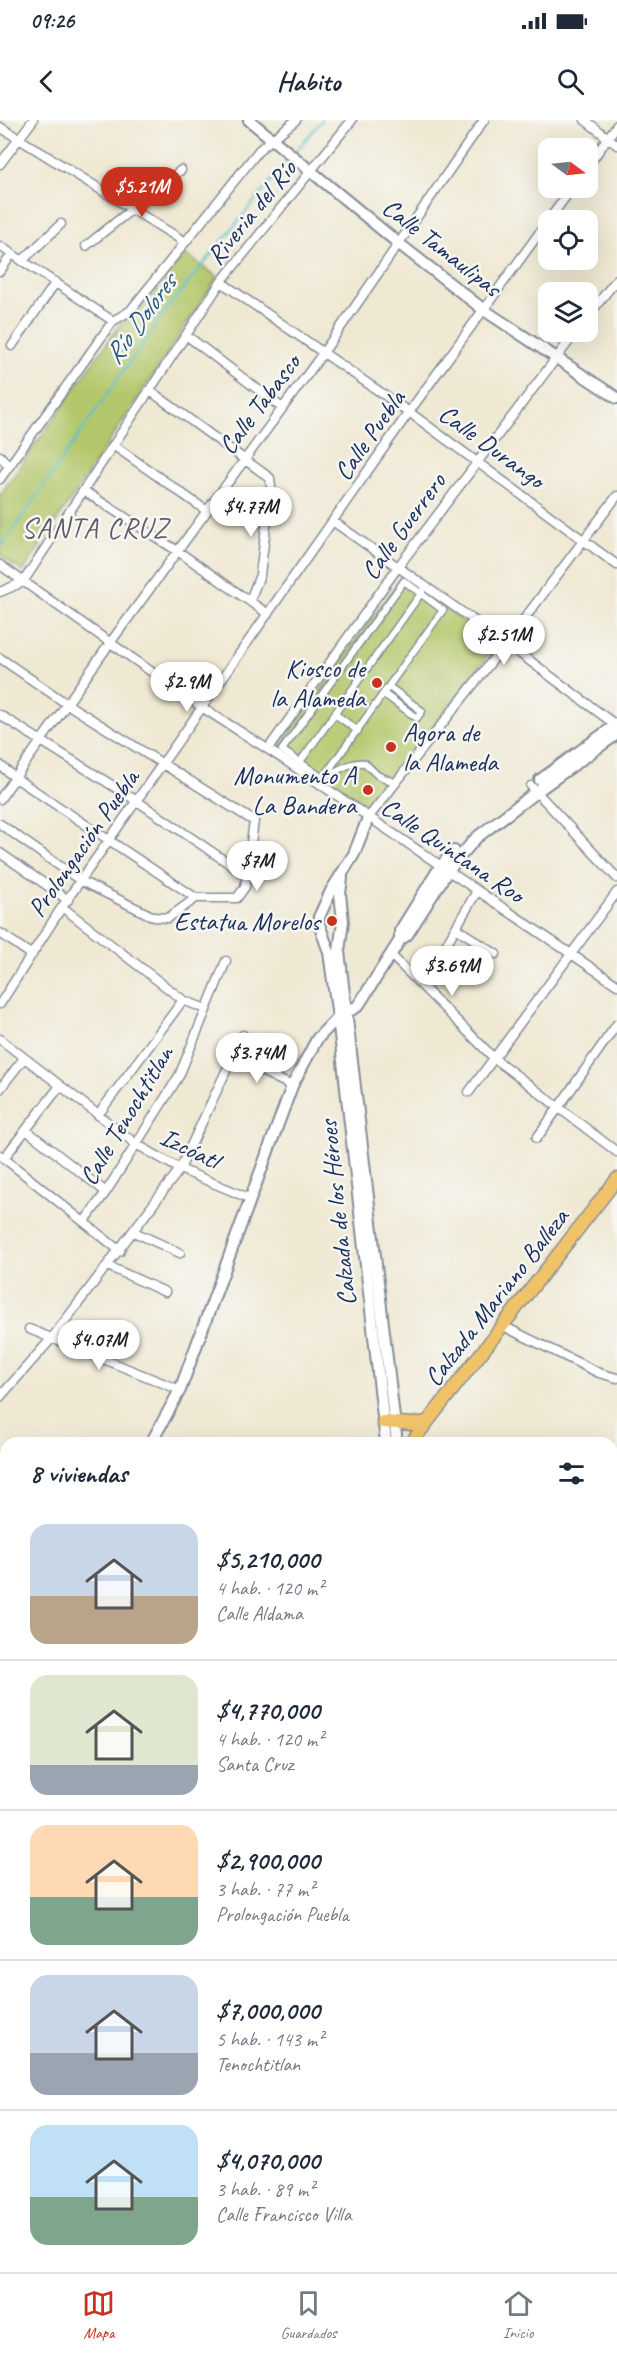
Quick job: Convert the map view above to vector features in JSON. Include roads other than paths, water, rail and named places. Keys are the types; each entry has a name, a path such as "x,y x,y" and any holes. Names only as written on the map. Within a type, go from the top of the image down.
{"main road":[{"name":"Calzada Mariano Balleza","path":"416,1437 617,1179"},
{"path":"389,1423 428,1422"}],"street":[{"path":"0,164 33,120"},
{"name":"Calle Tamaulipas","path":"249,120 398,243 484,310 617,398"},
{"name":"Riveria del Río","path":"0,479 113,321 130,310 260,149 275,142 296,120"},
{"name":"Riveria del Río","path":"23,582 221,282 307,168 352,120"},
{"name":"Calle Tabasco","path":"0,799 110,643 179,552 281,407 323,353 484,120"},
{"path":"585,120 617,145"},
{"path":"598,152 617,125"},
{"path":"0,127 185,242"},
{"path":"86,246 181,170"},
{"name":"Calle Puebla","path":"203,708 410,412 565,198"},
{"path":"22,261 61,224"},
{"path":"0,246 113,321"},
{"path":"0,271 12,254"},
{"path":"598,303 617,279"},
{"path":"12,346 56,282"},
{"name":"Calle Durango","path":"221,282 410,412 617,565"},
{"path":"186,336 281,407"},
{"name":"Calle Guerrero","path":"268,749 398,567 568,342"},
{"path":"150,390 245,457 270,478 271,487 260,575 250,600"},
{"path":"113,445 207,511"},
{"path":"0,456 9,466"},
{"path":"84,491 179,552 268,614"},
{"path":"342,875 354,854 368,818 506,643 617,496"},
{"path":"324,776 443,610 398,567 334,522"},
{"name":"Calle Quintana Roo","path":"0,565 203,708 268,749 617,985"},
{"path":"154,1437 180,1390 292,1086 316,1039 342,1015 358,1006 392,955 400,940 400,931 471,834 616,727 506,643 424,590 404,581 282,750 323,778 345,766 359,762 365,763 377,775 396,783"},
{"path":"0,592 23,582"},
{"path":"300,762 424,590"},
{"path":"0,658 67,704 254,821 245,887 237,898 196,897 109,841 14,777 0,765"},
{"path":"384,694 417,718 422,711 389,687"},
{"name":"Prolongación Puebla","path":"1,1000 65,904 203,708"},
{"path":"0,714 137,801 246,875"},
{"path":"335,714 358,731"},
{"path":"344,750 345,766"},
{"path":"533,789 617,878"},
{"path":"0,824 81,881 154,917 168,918 196,897"},
{"path":"0,853 183,1000 206,1009"},
{"name":"Calzada de los Héroes","path":"342,875 331,891 319,917 342,1015"},
{"name":"Calzada de los Héroes","path":"342,875 339,951 342,1015 389,1423 387,1437"},
{"path":"440,955 477,891"},
{"path":"469,1092 617,892"},
{"path":"322,910 329,907 337,908 342,914"},
{"path":"321,928 326,932 334,932 341,928"},
{"path":"456,928 496,954"},
{"path":"0,933 32,954"},
{"path":"392,955 495,1059 617,1152"},
{"name":"Calle Tenochtitlan","path":"84,1222 106,1192 179,1076 226,961"},
{"path":"98,1115 183,1000"},
{"path":"537,1138 617,1024"},
{"path":"0,1397 52,1338 180,1169 243,1035"},
{"name":"Izcóatl","path":"0,1039 136,1144 180,1169 251,1199"},
{"path":"233,1057 292,1086"},
{"path":"0,1089 24,1058"},
{"path":"60,1086 26,1130 2,1156 120,1251"},
{"path":"26,1130 106,1192"},
{"path":"134,1232 180,1253"},
{"path":"108,1266 165,1292"},
{"path":"503,1326 598,1373 617,1378"},
{"path":"29,1329 180,1390"},
{"name":"Calzada de los Héroes","path":"389,1423 395,1437"}],"waterway":[{"name":"Río Dolores","path":"295,152 322,120"},
{"name":"Río Dolores","path":"0,549 163,314 289,159"}],"place":[{"name":"Kiosco de la Alameda","path":"377,683"},
{"name":"Agora de la Alameda","path":"391,747"},
{"name":"Monumento A La Bandera","path":"368,790"},
{"name":"Estatua Morelos","path":"332,921"}],"district":[{"name":"SANTA CRUZ","path":"95,527"}]}
